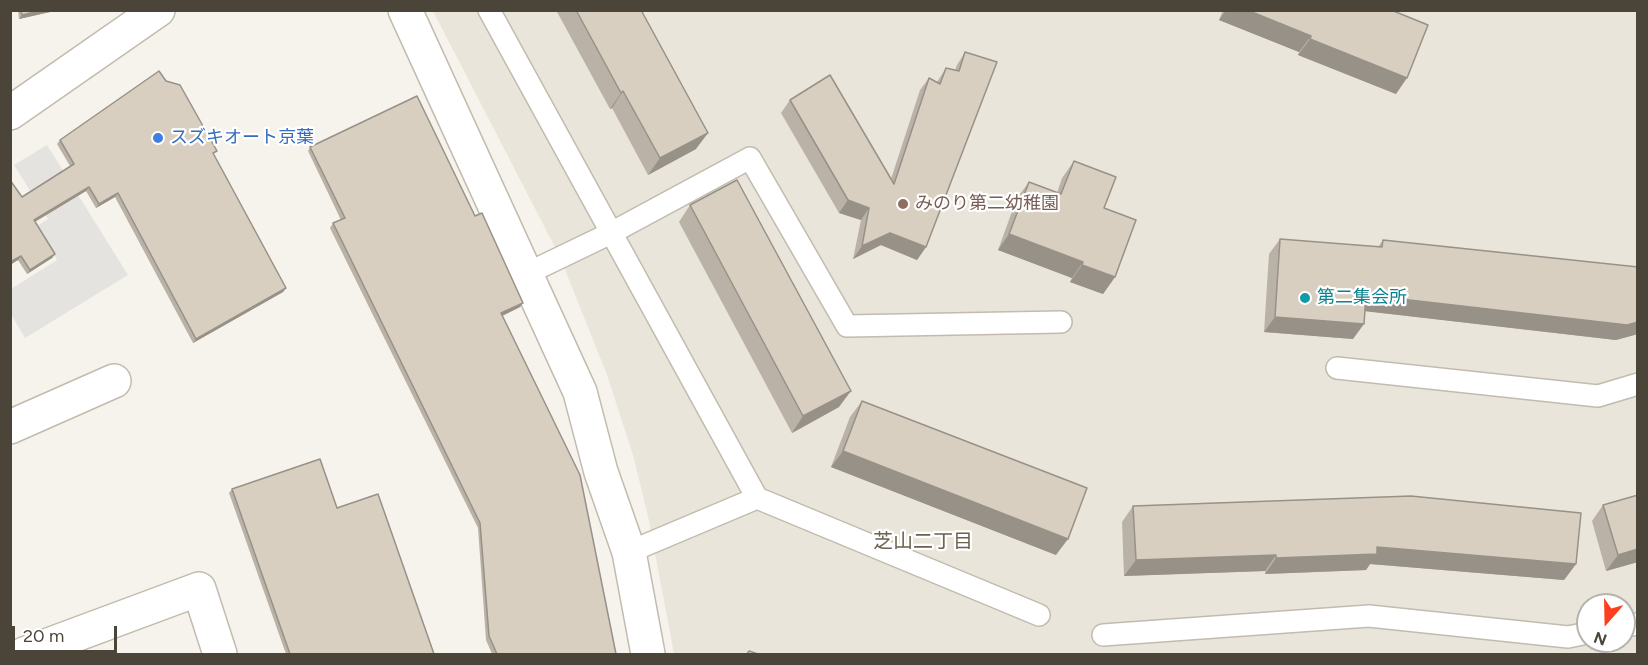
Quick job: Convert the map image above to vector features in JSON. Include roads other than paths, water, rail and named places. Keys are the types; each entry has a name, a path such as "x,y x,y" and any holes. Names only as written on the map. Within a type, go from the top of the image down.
{"street":[{"path":"10,113 158,10"},
{"path":"410,12 580,392 601,472 629,552 648,654"},
{"path":"10,427 114,381"},
{"path":"24,654 199,590 220,654"}],"lane":[{"path":"489,10 757,498 1039,615"},
{"path":"526,274 611,233 750,158 847,326 1061,322"},
{"path":"1337,368 1598,396 1638,384"},
{"path":"629,552 757,498"},
{"path":"1103,635 1369,616 1568,637 1576,635"}],"place":[{"name":"スズキオート京葉","path":"158,138"},
{"name":"みのり第二幼稚園","path":"903,204"},
{"name":"第二集会所","path":"1305,298"}],"district":[{"name":"芝山二丁目","path":"923,542"}]}
